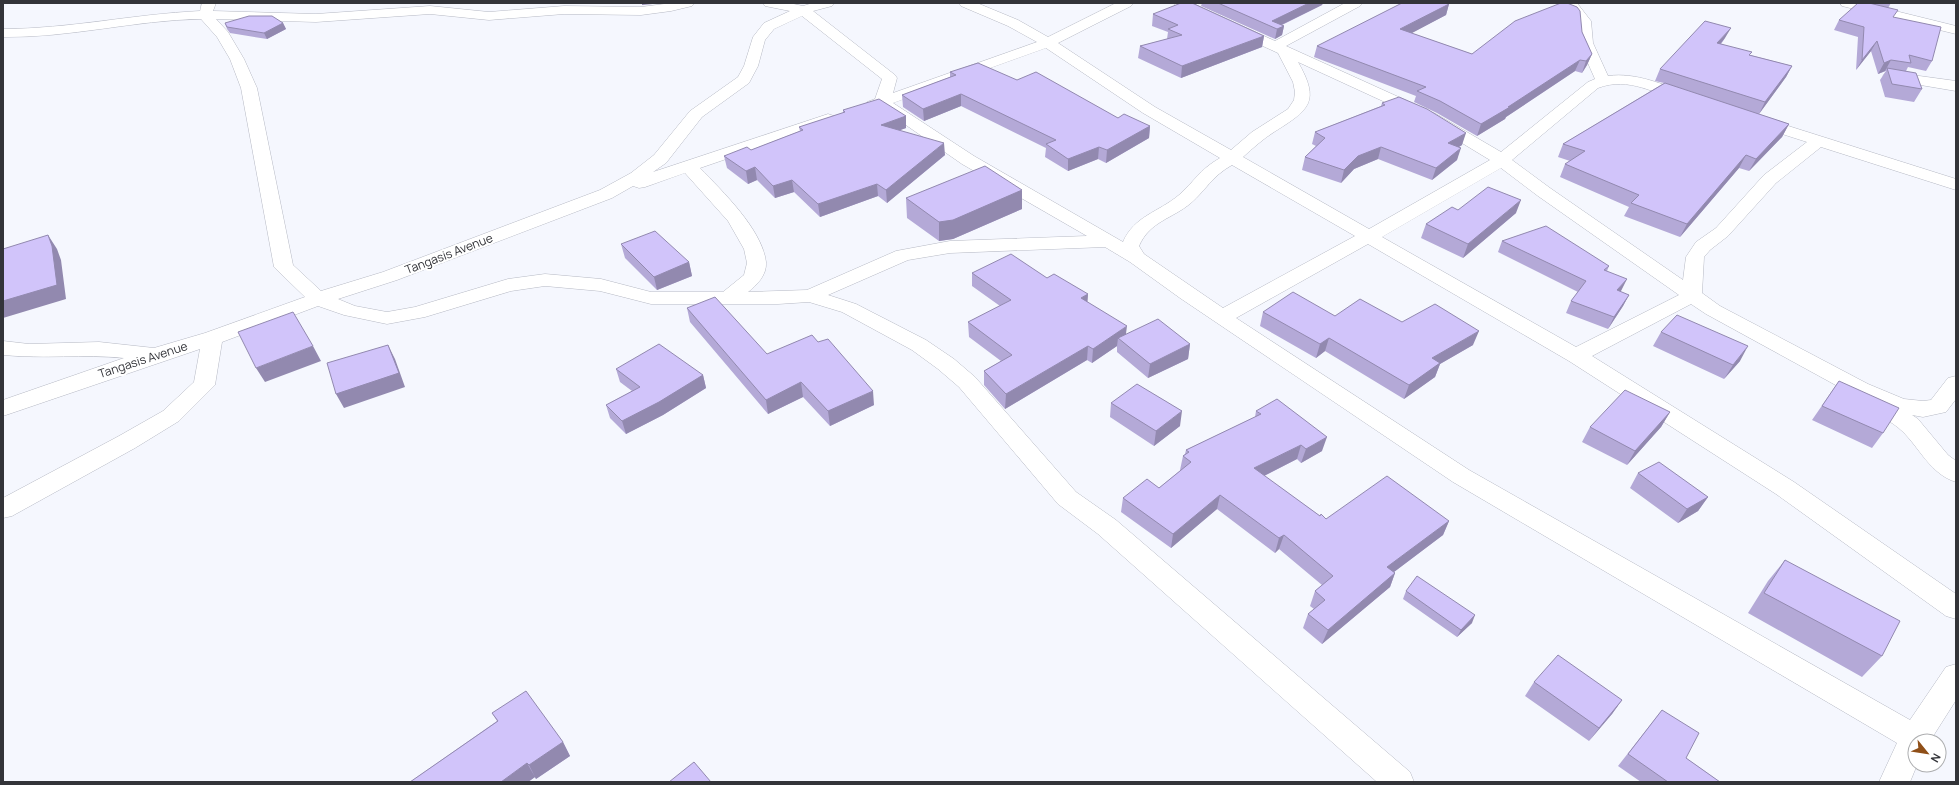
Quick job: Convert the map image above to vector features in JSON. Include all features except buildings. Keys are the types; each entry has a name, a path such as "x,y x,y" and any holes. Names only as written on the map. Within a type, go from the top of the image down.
{"street":[{"path":"3,33 26,34 48,32 207,9 335,18 382,12 425,10 481,16 590,9 630,12 662,10 687,3"},
{"path":"770,3 803,10 890,78 931,84"},
{"name":"Tangasis Avenue","path":"3,408 155,355 212,338 318,299 390,276 606,194 637,177 660,159 696,114 744,80 752,66 758,40 769,26 803,10 827,3"},
{"path":"966,3 1014,23 1048,43 1149,110 1232,157 1368,238 1576,356 1785,488 1956,608"},
{"path":"860,109 1048,43 1126,3"},
{"path":"1181,3 1430,117 1502,160 1544,192 1713,310 1860,389 1900,406 1923,410 1938,407 1956,383"},
{"path":"1280,48 1301,31 1355,3"},
{"path":"1570,3 1584,21 1586,42 1603,80"},
{"path":"1847,3 1956,30"},
{"path":"207,9 237,59 249,88 284,267 318,299 351,311 387,318 418,313 508,285 546,280 601,285 652,298 778,298 810,296 903,255 950,247 1110,241"},
{"path":"1137,258 1130,246 1134,235 1145,222 1182,201 1193,192 1212,170 1232,157 1263,132 1284,121 1297,108 1303,91 1299,78 1280,48"},
{"path":"1885,76 1956,86"},
{"path":"882,102 890,78"},
{"path":"1224,316 1368,238 1502,160 1593,85 1603,80 1616,78 1637,82 1696,101"},
{"path":"882,102 968,160 1137,258 1187,294 1224,316 1461,476 1616,564 1907,733"},
{"path":"606,194 845,114"},
{"path":"1740,115 1956,184"},
{"path":"1692,296 1695,257 1703,246 1722,232 1770,179 1819,141"},
{"path":"688,166 718,197 737,221 756,252 758,263 754,275 729,297"},
{"path":"810,296 849,308 919,345 946,364 967,382 1067,498 1107,527 1399,782"},
{"path":"1576,356 1692,296"},
{"path":"3,509 127,442 171,416 204,385 212,338"},
{"path":"3,348 29,351"},
{"path":"3,354 29,351 99,349 155,355"},
{"path":"1860,389 1910,425 1940,461 1956,473"},
{"path":"1918,733 1956,676"},
{"path":"1894,782 1907,755"}]}
